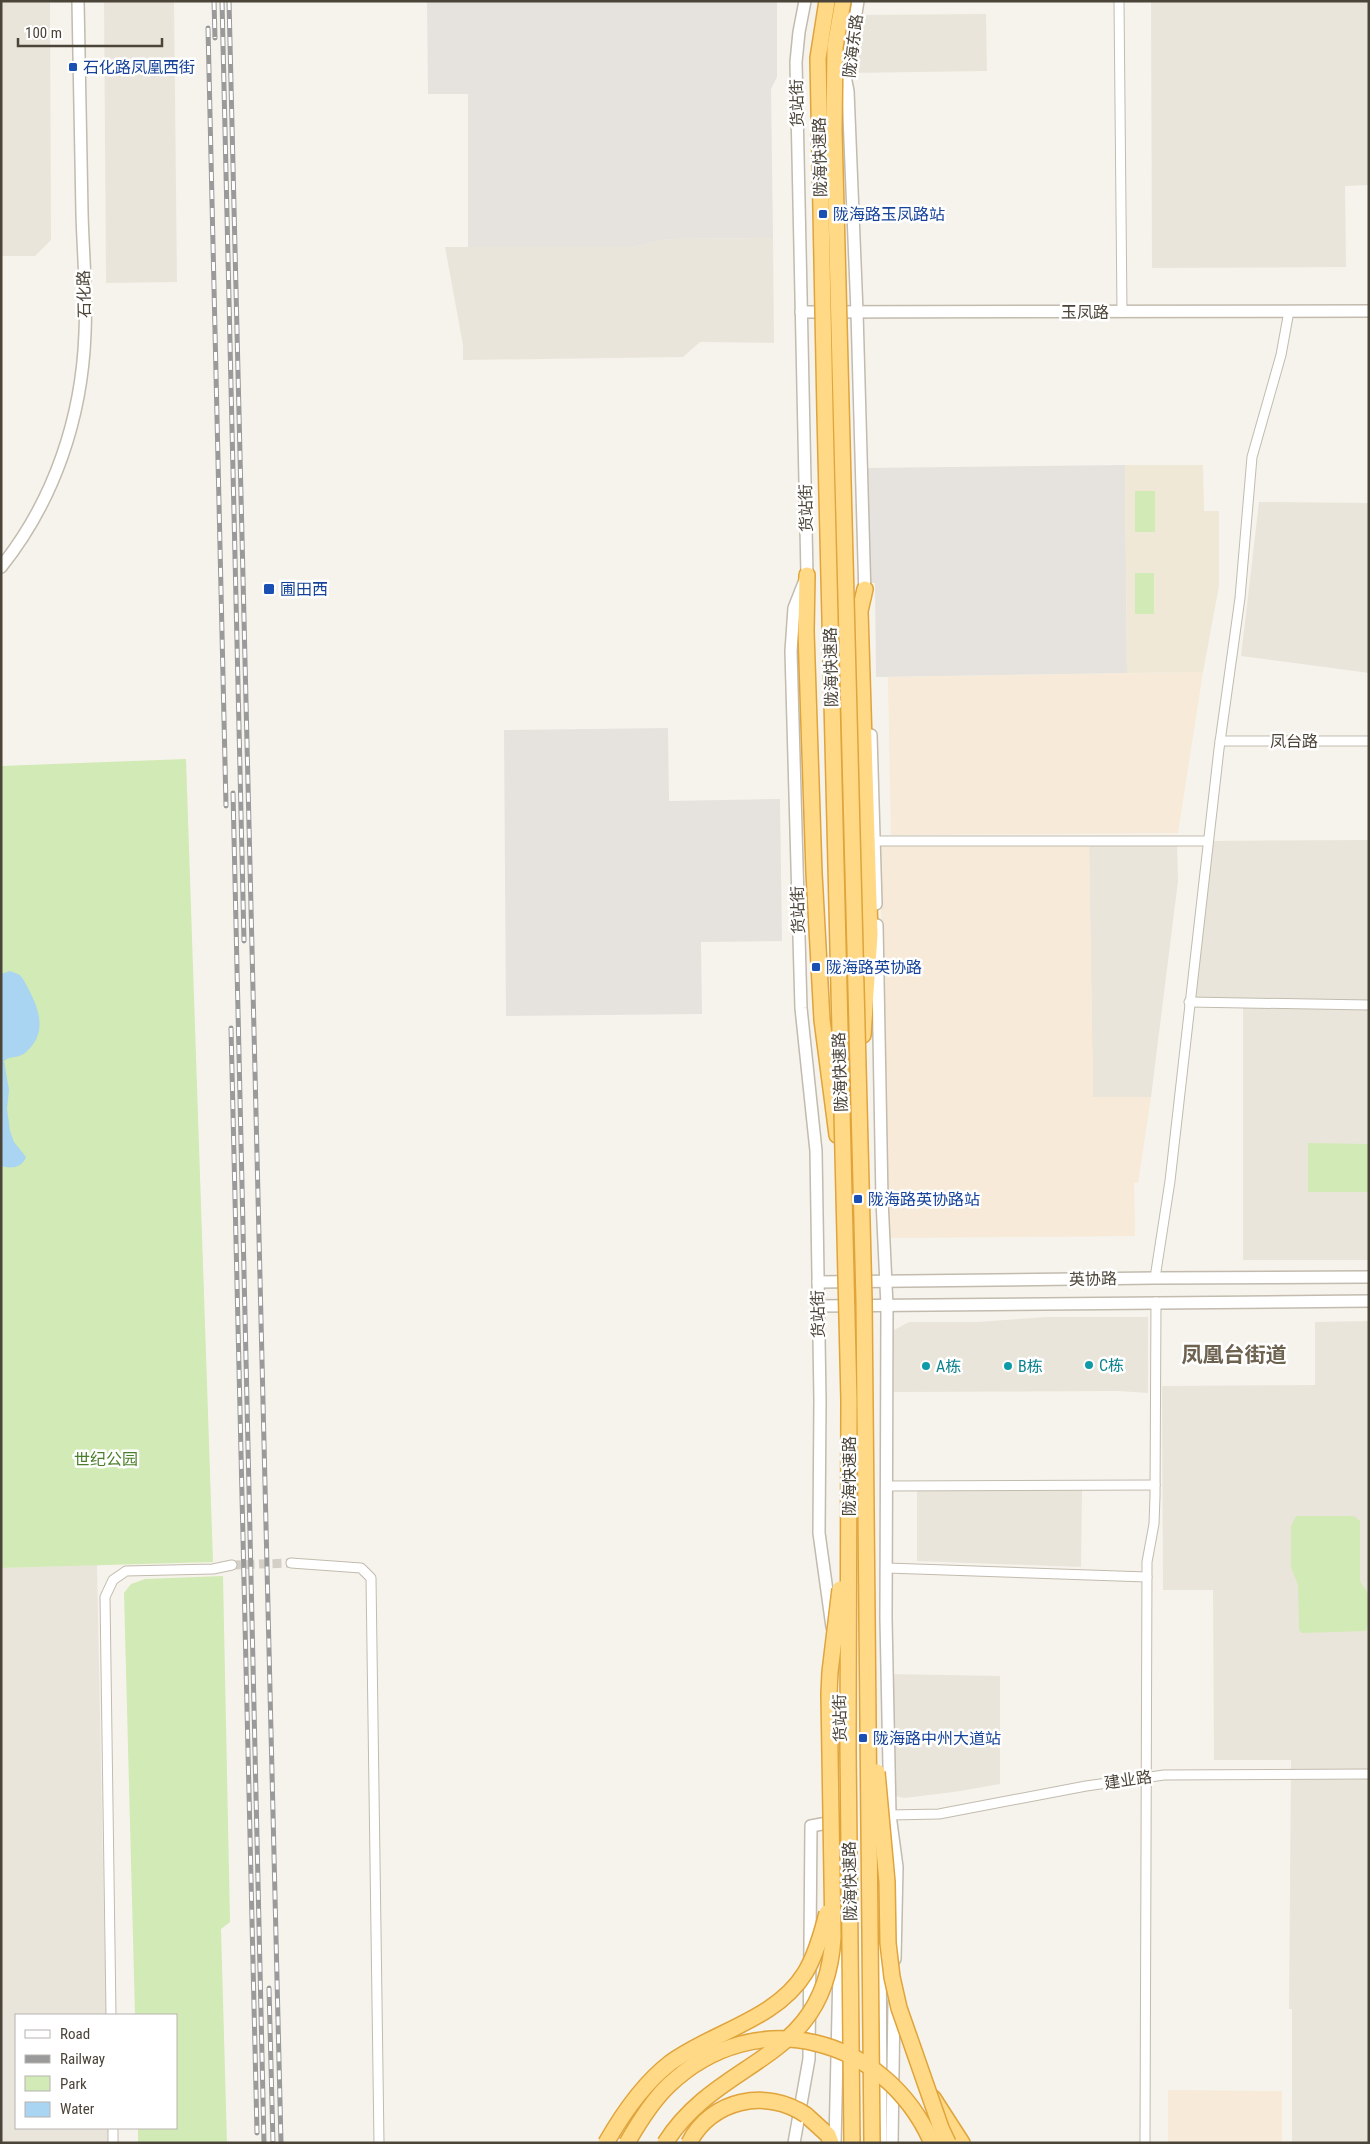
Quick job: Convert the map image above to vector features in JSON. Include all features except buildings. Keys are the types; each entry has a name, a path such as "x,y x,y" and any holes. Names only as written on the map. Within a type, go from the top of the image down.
{"highway":[{"name":"陇海快速路","path":"828,1 819,42 818,68 849,1400 848,1748 852,2143"},
{"name":"陇海快速路","path":"843,1 836,47 834,139 864,1290 872,2143"},
{"path":"807,575 806,631 814,873 822,1020 844,1188"},
{"path":"860,1102 870,936 860,611 865,590"},
{"path":"665,2143 683,2119 703,2098 782,2045 798,2030 816,2004 829,1970 832,1952 833,1889 830,1672 849,1523"},
{"path":"868,1704 887,1882 889,1961 899,2008 948,2143"},
{"path":"606,2143 644,2087 660,2072 690,2050 766,2010 796,1986 805,1973 818,1946 833,1889"},
{"path":"627,2143 656,2098 670,2084 696,2064 736,2046 766,2039 777,2039 804,2041 838,2050 877,2070 900,2091 917,2112 932,2143"},
{"path":"927,2088 962,2143"},
{"path":"689,2143 707,2118 717,2111 740,2102 762,2100 787,2105 801,2112 816,2122 833,2143"}],"street":[{"name":"石化路","path":"1,567 20,544 47,495 64,454 76,410 85,334 78,1"},
{"name":"货站街","path":"806,1 799,32 796,62 807,575 794,608 791,651 801,1008 816,1151 819,1533 840,1692 840,1993 833,2143"},
{"path":"828,1 848,91 875,841 887,1306 887,1568 890,1815 897,1867 892,2143"},
{"name":"陇海东路","path":"848,91 847,66 858,1"},
{"path":"1119,1 1122,312"},
{"path":"1155,1278 1170,1181 1220,741 1240,598 1252,456 1281,355 1289,311"},
{"name":"玉凤路","path":"801,312 1369,311"},
{"name":"凤台路","path":"1220,741 1369,741"},
{"path":"875,841 1208,841"},
{"path":"1189,1002 1369,1005"},
{"name":"英协路","path":"818,1282 1155,1278 1369,1278"},
{"name":"英协路","path":"818,1306 1369,1301"},
{"path":"1145,2143 1147,1562 1154,1524 1156,1302"},
{"path":"888,1486 1155,1485"},
{"path":"292,1563 361,1568 371,1578 379,2143"},
{"path":"112,2014 105,1597 113,1580 126,1572 213,1569 232,1565"},
{"path":"887,1568 1147,1577"},
{"name":"建业路","path":"890,1815 940,1814 1086,1786 1178,1774 1369,1774"},
{"path":"881,2143 880,1882 890,1815"},
{"path":"794,2143 809,2059 811,1826 840,1820"},
{"path":"113,2129 113,2143"}],"shaded area":[{"path":"1,1 50,1 51,240 35,256 1,256"},
{"path":"104,1 174,1 177,282 106,283"},
{"path":"427,1 777,1 777,77 771,89 773,238 668,239 632,247 468,247 468,94 428,94"},
{"path":"1151,1 1369,1 1369,185 1345,186 1346,267 1152,268"},
{"path":"986,14 987,71 849,73 861,15"},
{"path":"773,238 774,343 700,342 683,357 463,360 463,345 445,247 632,247 668,239"},
{"path":"1125,465 1127,673 876,677 875,583 867,583 865,468"},
{"path":"1125,465 1203,465 1204,511 1219,511 1219,586 1203,672 1127,673"},
{"path":"1259,502 1369,503 1369,673 1241,656"},
{"path":"1203,672 1178,833 891,835 888,677"},
{"path":"668,728 669,801 780,799 782,941 701,942 702,1014 506,1016 504,730"},
{"path":"1369,840 1369,1260 1243,1260 1243,1007 1189,1002 1208,841"},
{"path":"1089,842 1093,1097 1151,1097 1138,1183 1134,1183 1135,1236 885,1238 880,846"},
{"path":"1177,844 1178,881 1151,1097 1093,1097 1089,845"},
{"path":"1045,1317 1148,1317 1148,1393 1118,1391 894,1392 894,1330 909,1322 978,1322"},
{"path":"1369,1321 1369,2143 1292,2143 1292,2009 1289,2009 1291,1760 1214,1760 1213,1590 1163,1590 1162,1386 1315,1385 1315,1322"},
{"path":"917,1489 1082,1490 1081,1567 917,1561"},
{"path":"97,1565 106,2014 15,2014 15,2129 108,2129 108,2143 1,2143 1,1568"},
{"path":"887,1674 1000,1676 1000,1784 904,1798 895,1796"},
{"path":"1168,2090 1282,2091 1282,2143 1168,2143"}],"green space":[{"path":"1135,491 1155,491 1155,532 1135,532"},
{"path":"1135,573 1154,573 1154,614 1135,614"},
{"name":"世纪公园","path":"186,759 213,1562 1,1568 1,766"},
{"path":"1308,1143 1369,1144 1369,1192 1308,1192"},
{"path":"1296,1516 1354,1516 1360,1521 1360,1580 1367,1593 1369,1604 1366,1631 1302,1633 1299,1630 1298,1585 1291,1567 1291,1526"},
{"path":"223,1576 230,1922 221,1929 227,2143 138,2143 138,2129 178,2129 178,2014 135,2014 124,1593 131,1584 145,1579"}],"water":[{"path":"10,971 20,975 23,979 33,998 39,1017 38,1036 33,1045 20,1056 4,1061 9,1090 7,1109 10,1131 14,1142 26,1157 16,1167 1,1166 1,974"}],"tunnel":[{"path":"232,1565 291,1563"}],"railway":[{"path":"214,1 215,38"},
{"path":"222,1 244,941"},
{"path":"229,1 281,2143"},
{"path":"208,28 226,806"},
{"path":"233,793 264,2143"},
{"path":"231,1028 257,2133"},
{"path":"269,1988 273,2143"}],"place":[{"name":"石化路凤凰西街","path":"73,67"},
{"name":"陇海路玉凤路站","path":"823,214"},
{"name":"圃田西","path":"269,589"},
{"name":"陇海路英协路","path":"816,967"},
{"name":"陇海路英协路站","path":"858,1199"},
{"name":"C栋","path":"1089,1365"},
{"name":"A栋","path":"926,1366"},
{"name":"B栋","path":"1008,1366"},
{"name":"陇海路中州大道站","path":"863,1738"}],"district":[{"name":"凤凰台街道","path":"1234,1355"}]}
